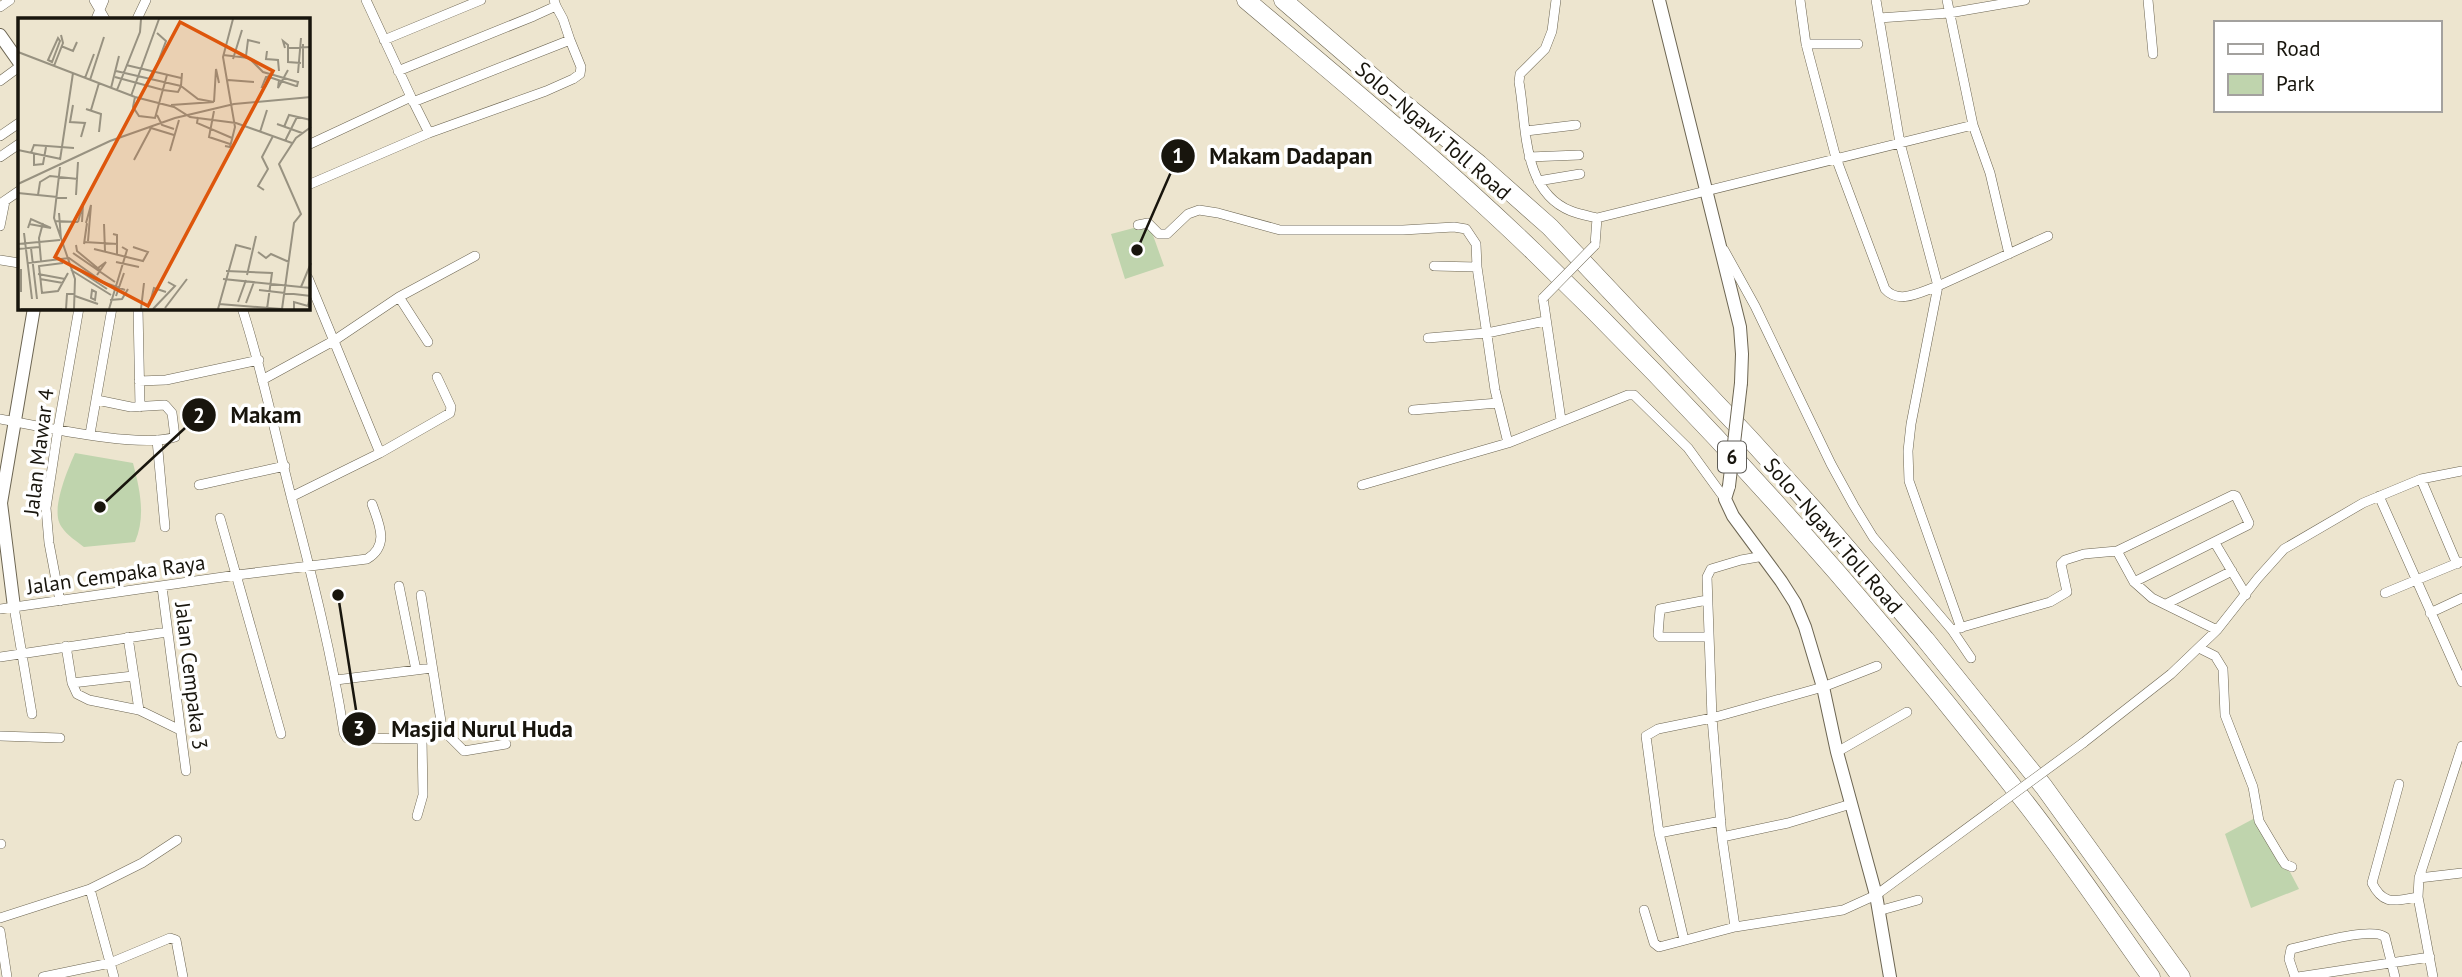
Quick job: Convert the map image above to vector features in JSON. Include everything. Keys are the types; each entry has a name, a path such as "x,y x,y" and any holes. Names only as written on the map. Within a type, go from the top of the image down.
{"highway":[{"name":"Solo–Ngawi Toll Road","path":"1246,0 1390,122 1534,252 1738,462 1907,655 2023,799 2151,977"},
{"name":"Solo–Ngawi Toll Road","path":"1283,0 1549,226 1749,438 1926,639 2027,766 2181,977"}],"street":[{"path":"0,7 10,0"},
{"path":"94,0 100,17"},
{"path":"100,17 104,0"},
{"path":"137,18 146,0"},
{"path":"366,0 429,133"},
{"path":"384,40 481,0"},
{"path":"1556,0 1552,31 1545,48 1520,74 1529,157 1538,181 1553,200 1570,211 1597,218 1973,125"},
{"path":"1659,0 1740,327 1741,383 1726,499"},
{"path":"1800,0 1806,44 1836,158 1885,289 1891,295 1903,297 1938,286 2048,236"},
{"path":"1876,0 1900,144 1938,286 1911,424 1909,481 1956,629 1971,658"},
{"path":"1947,0 1973,125 1990,173 2009,254"},
{"path":"1879,18 1949,13 2025,0"},
{"path":"2148,0 2153,54"},
{"path":"310,184 429,133 573,79 580,74 581,67 564,19 555,3 398,71"},
{"path":"0,35 18,63"},
{"path":"310,144 412,100 570,40"},
{"path":"1806,44 1858,44"},
{"path":"0,81 18,66"},
{"path":"0,136 18,124"},
{"path":"1526,131 1576,125"},
{"path":"0,157 18,145"},
{"path":"1529,157 1579,155"},
{"path":"1538,181 1580,174"},
{"path":"0,226 2,203 18,192"},
{"path":"1138,225 1148,223 1159,234 1167,234 1188,214 1199,210 1218,212 1280,230 1461,227 1470,233 1476,244 1497,403 1508,443"},
{"path":"1561,420 1543,298 1595,245 1597,218"},
{"path":"1719,241 1755,306 1832,464 1873,537 1956,629"},
{"path":"262,380 335,340 399,297 475,256"},
{"path":"0,260 18,263"},
{"path":"1434,266 1477,267"},
{"path":"310,283 380,453"},
{"path":"399,297 428,342"},
{"path":"32,714 15,607 4,563 1,503 34,310"},
{"name":"Jalan Mawar 4","path":"60,601 49,543 47,508 79,310"},
{"path":"90,434 112,310"},
{"path":"138,310 140,407"},
{"path":"243,310 259,360 310,567 347,738 422,739 443,734 448,735 464,751 506,744"},
{"path":"1428,338 1487,334 1545,321"},
{"path":"139,381 166,380 259,360"},
{"path":"291,497 380,453 450,413 451,407 437,377"},
{"path":"1362,485 1508,443 1561,420 1634,395 1688,448 1726,499 1742,530 1764,556 1795,603 1823,687 1837,752 1876,895 1889,977"},
{"path":"0,419 90,434 157,440 175,437 170,408 166,405 140,407 97,400"},
{"path":"1413,410 1497,403"},
{"path":"157,440 165,527"},
{"path":"199,485 285,466"},
{"path":"1644,910 1654,943 1659,947 1735,927 1843,910 1876,895 2083,743 2171,674 2217,630 2284,549 2379,496 2421,479 2462,471"},
{"path":"2385,593 2459,563 2421,479"},
{"path":"1956,629 2050,602 2067,592 2061,564 2064,560 2084,554 2117,551 2234,495 2249,524 2134,582"},
{"path":"2379,496 2462,682"},
{"name":"Jalan Cempaka Raya","path":"0,610 367,559 382,541 382,532 372,503"},
{"path":"220,518 281,734"},
{"path":"2214,542 2246,595"},
{"path":"2117,551 2134,582 2152,598 2217,630"},
{"path":"1735,927 1722,837 1712,718 1707,576 1710,569 1764,556"},
{"path":"2166,604 2232,571"},
{"path":"399,586 416,670"},
{"name":"Jalan Cempaka 3","path":"162,587 186,771"},
{"path":"421,595 443,734"},
{"path":"2430,613 2462,598"},
{"path":"1707,600 1660,609 1658,635 1708,637"},
{"path":"0,657 167,632"},
{"path":"128,636 139,710"},
{"path":"66,646 74,690 82,697 139,710 180,730"},
{"path":"2199,648 2215,656 2223,669 2224,715 2253,787 2259,821 2285,864 2292,867"},
{"path":"1684,940 1659,833 1646,736 1658,729 1712,718 1823,687 1877,666"},
{"path":"336,680 432,668"},
{"path":"72,683 134,676"},
{"path":"1837,752 1908,712"},
{"path":"0,736 60,737"},
{"path":"417,816 423,795 422,739"},
{"path":"2433,977 2419,901 2419,878 2459,767 2462,746"},
{"path":"2399,784 2372,883 2377,893 2389,901 2419,901"},
{"path":"1722,837 1852,804"},
{"path":"1659,833 1721,821"},
{"path":"0,918 90,889 142,863 177,841"},
{"path":"2419,878 2462,873"},
{"path":"90,889 114,977"},
{"path":"1878,911 1918,900"},
{"path":"0,931 6,977"},
{"path":"2395,977 2392,963 2385,937 2383,934 2373,933 2291,949 2289,955 2297,977 2392,963 2430,957"},
{"path":"43,977 110,963 170,938 176,940 179,948 183,977"}],"green space":[{"path":"1149,224 1164,266 1125,279 1111,234"},
{"path":"75,453 133,463 140,493 141,513 135,542 84,547 68,535 59,523 58,502"},
{"path":"2255,818 2283,868 2290,872 2299,889 2251,908 2225,834"}],"place":[{"name":"Makam Dadapan","path":"1137,250"},
{"name":"Makam","path":"100,507"},
{"name":"Masjid Nurul Huda","path":"338,595"}]}
